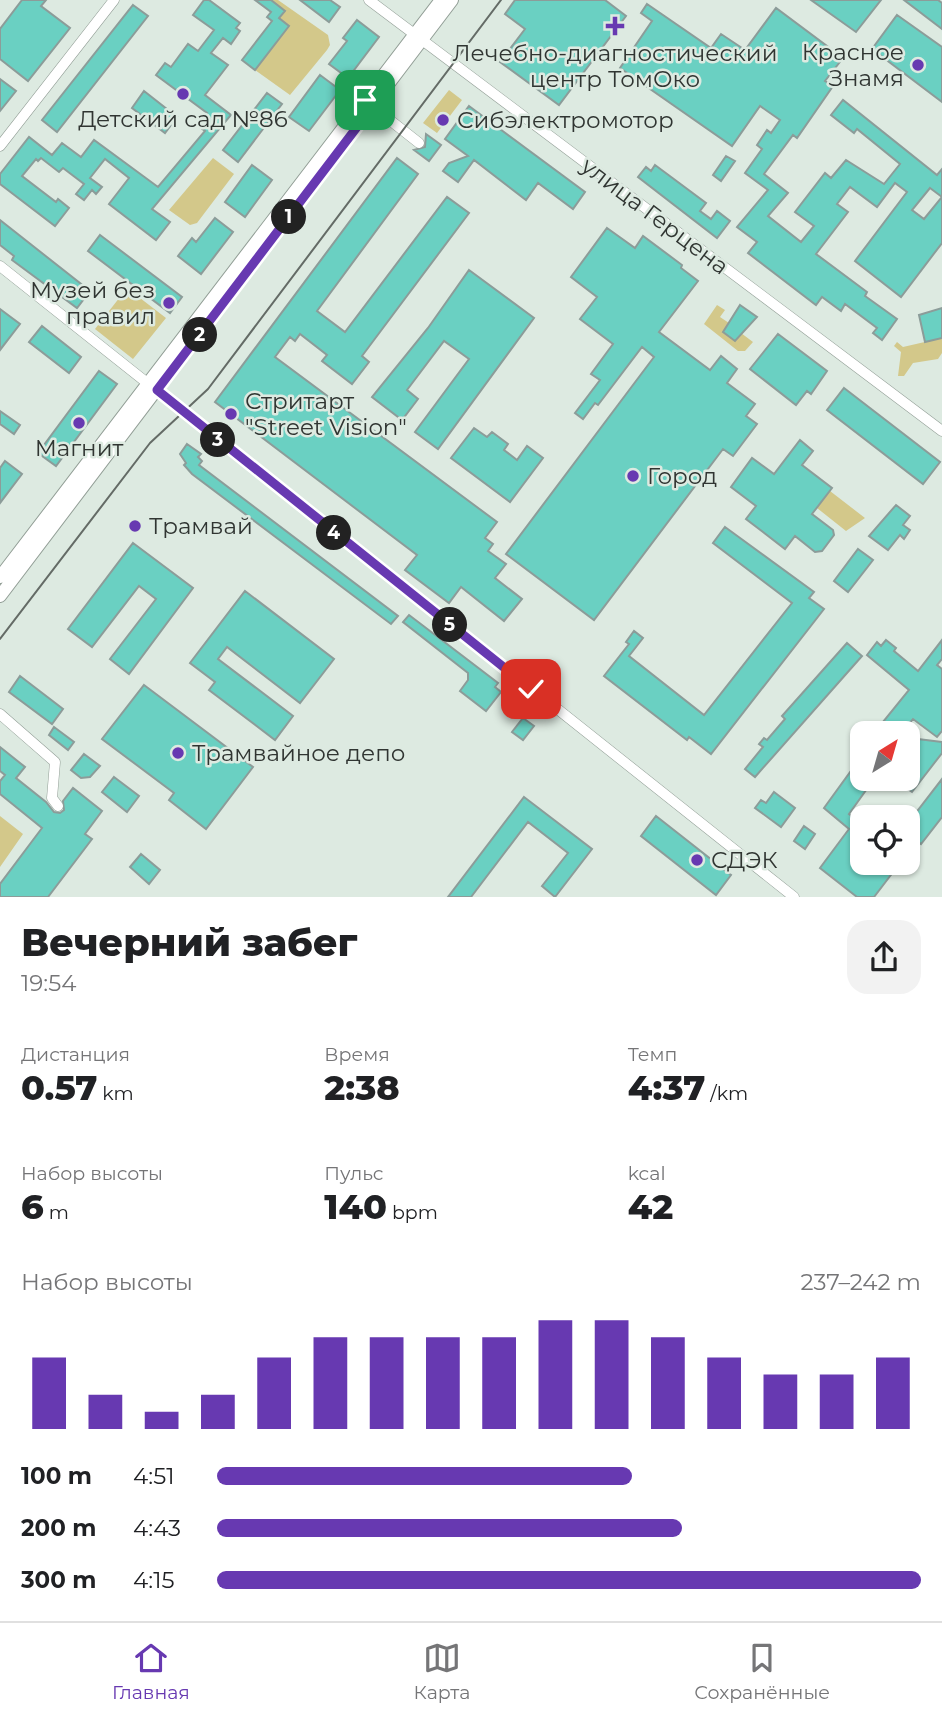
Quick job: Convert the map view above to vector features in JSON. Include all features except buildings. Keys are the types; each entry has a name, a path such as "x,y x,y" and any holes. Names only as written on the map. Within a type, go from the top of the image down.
{"main road":[{"path":"0,577 152,386 369,103 418,37 441,0"},
{"path":"418,37 452,0"},
{"path":"0,596 152,386"}],"street":[{"path":"0,146 114,0"},
{"name":"улица Герцена","path":"369,0 942,431"},
{"path":"369,103 419,143"},
{"path":"0,266 794,897"},
{"path":"0,714 55,762 52,798 58,806"}],"shaded area":[{"path":"271,0 278,0 328,35 330,45 290,95 255,70 279,18 285,11"},
{"path":"449,90 462,100 437,133 423,123"},
{"path":"213,158 234,174 197,223 190,225 169,210"},
{"path":"127,288 166,318 133,359 95,329"},
{"path":"717,305 725,310 720,317 729,323 723,332 735,341 741,333 753,342 745,351 738,351 704,324"},
{"path":"942,338 942,353 938,359 913,363 904,376 898,376 901,352 894,346 897,342 903,347"},
{"path":"830,491 865,518 846,531 817,508"},
{"path":"0,816 23,834 0,867"}],"tram line":[{"path":"0,639 150,443 208,389 501,0"}],"place":[{"name":"Лечебно-диагностический центр ТомОко","path":"615,26"},
{"name":"Красное Знамя","path":"918,65"},
{"name":"Детский сад №86","path":"183,94"},
{"name":"Сибэлектромотор","path":"443,120"},
{"name":"Музей без правил","path":"169,303"},
{"name":"Стритарт \"Street Vision\"","path":"231,414"},
{"name":"Магнит","path":"79,423"},
{"name":"Город","path":"633,476"},
{"name":"Трамвай","path":"135,526"},
{"name":"Трамвайное депо","path":"178,753"},
{"name":"СДЭК","path":"697,860"}],"route":[{"path":"365,100 373,106 157,390 531,689"}]}
